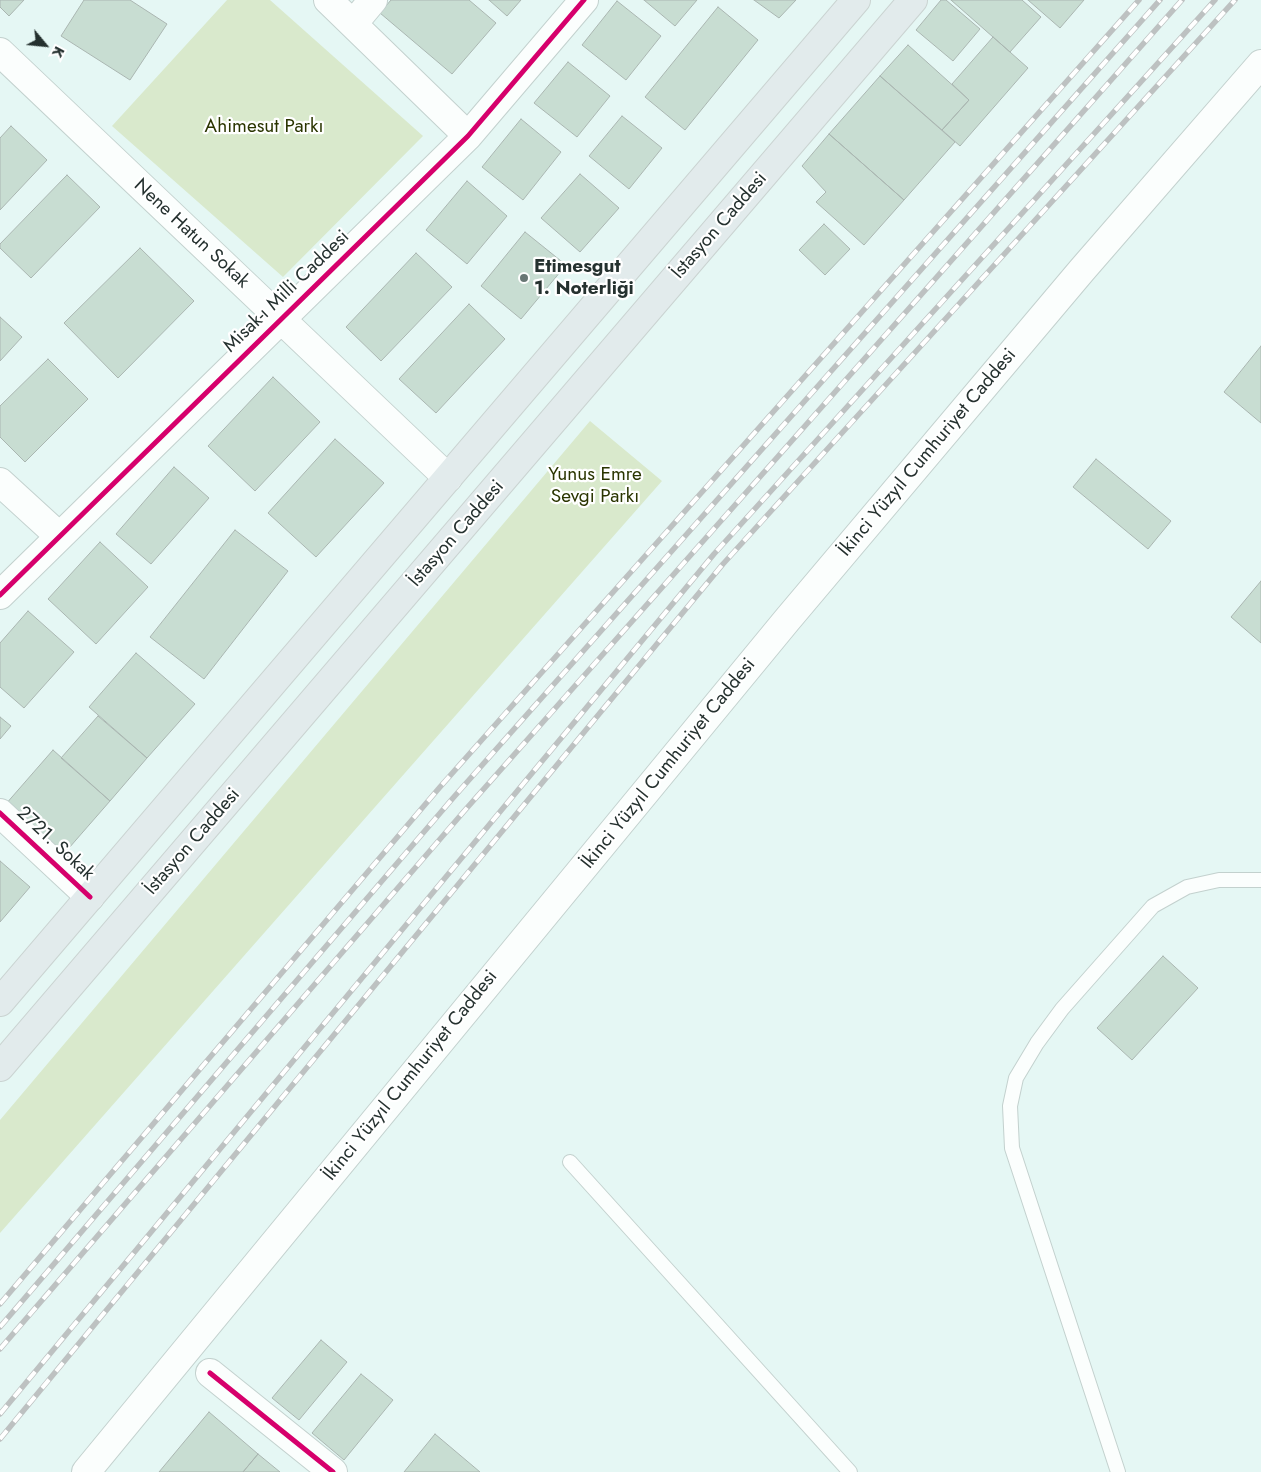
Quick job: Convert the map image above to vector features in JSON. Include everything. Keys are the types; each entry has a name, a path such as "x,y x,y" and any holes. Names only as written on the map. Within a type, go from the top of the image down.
{"main road":[{"path":"0,1002 856,0"},
{"name":"İstasyon Caddesi","path":"0,1067 913,0"}],"street":[{"path":"328,0 468,136"},
{"path":"353,24 373,0"},
{"name":"Misak-ı Milli Caddesi","path":"0,595 58,536 468,136 584,0"},
{"name":"Nene Hatun Sokak","path":"0,52 448,478"},
{"name":"İkinci Yüzyıl Cumhuriyet Caddesi","path":"86,1472 787,620 1082,270 1261,64"},
{"path":"0,482 58,536"},
{"name":"2721. Sokak","path":"0,813 90,897"},
{"path":"210,1373 333,1472"}],"lane":[{"path":"1118,1472 1012,1148 1010,1106 1016,1078 1037,1042 1062,1009 1153,906 1187,887 1219,880 1261,880"},
{"path":"570,1162 850,1472"}],"green space":[{"name":"Ahimesut Parkı","path":"227,0 270,0 423,136 283,277 112,126"},
{"name":"Yunus Emre Sevgi Parkı","path":"590,421 662,481 0,1233 0,1120"}],"building":[{"path":"0,0 24,0 9,16 0,7"},
{"path":"84,0 130,0 167,24 130,80 61,36"},
{"path":"391,0 469,0 496,23 452,74 380,13"},
{"path":"489,0 521,0 507,16"},
{"path":"644,0 697,0 675,26"},
{"path":"754,0 796,0 779,18"},
{"path":"941,0 946,0 980,29 953,61 916,30"},
{"path":"951,0 1022,0 1041,17 1010,52"},
{"path":"1028,0 1084,0 1060,28"},
{"path":"617,1 661,36 626,80 582,45"},
{"path":"718,7 758,40 685,130 645,97"},
{"path":"993,37 1028,68 960,146 942,130 969,100 952,84"},
{"path":"908,45 969,100 942,130 880,76"},
{"path":"568,62 610,96 577,137 534,103"},
{"path":"880,76 955,142 904,200 829,134"},
{"path":"622,116 662,148 629,189 589,156"},
{"path":"521,119 561,152 523,200 482,167"},
{"path":"11,126 47,160 0,210 0,138"},
{"path":"829,134 904,200 864,245 816,202 826,192 802,166"},
{"path":"580,174 619,208 580,252 541,218"},
{"path":"67,175 100,207 31,278 0,248 0,244"},
{"path":"467,181 507,216 467,264 426,230"},
{"path":"824,224 850,249 825,275 799,250"},
{"path":"525,232 566,265 521,319 481,286"},
{"path":"140,248 194,301 118,378 64,323"},
{"path":"416,253 452,287 381,361 346,327"},
{"path":"469,304 505,339 436,413 399,379"},
{"path":"0,317 22,337 0,361"},
{"path":"1261,346 1261,423 1224,392"},
{"path":"48,359 88,399 25,462 0,437 0,406"},
{"path":"273,377 320,422 255,491 208,446"},
{"path":"335,439 384,483 316,557 268,513"},
{"path":"1096,459 1171,521 1148,549 1073,487"},
{"path":"174,467 209,498 151,564 116,534"},
{"path":"235,530 288,571 204,679 150,637"},
{"path":"100,542 148,587 96,644 48,599"},
{"path":"1261,581 1261,643 1231,617"},
{"path":"28,611 74,652 24,708 0,687 0,643"},
{"path":"136,653 195,704 147,758 89,707"},
{"path":"98,716 147,758 110,801 61,758"},
{"path":"0,717 11,726 0,739"},
{"path":"53,750 110,801 62,856 5,805"},
{"path":"0,861 30,887 0,922"},
{"path":"1163,956 1198,988 1132,1060 1097,1028"},
{"path":"321,1340 347,1362 299,1420 272,1398"},
{"path":"361,1374 393,1400 344,1460 312,1433"},
{"path":"209,1412 258,1454 243,1472 159,1472"},
{"path":"435,1434 480,1472 404,1472"},
{"path":"258,1454 280,1472 243,1472"}],"railway":[{"path":"0,1304 440,787 1139,0"},
{"path":"0,1327 453,798 1160,0"},
{"path":"0,1349 466,809 1182,0"},
{"path":"0,1414 714,554 1215,0"},
{"path":"0,1439 723,564 1235,0"}],"cycle path":[{"path":"0,595 468,136 584,0"},
{"path":"0,813 90,897"},
{"path":"210,1373 333,1472"}],"place":[{"name":"Etimesgut 1. Noterliği","path":"524,278"}]}
